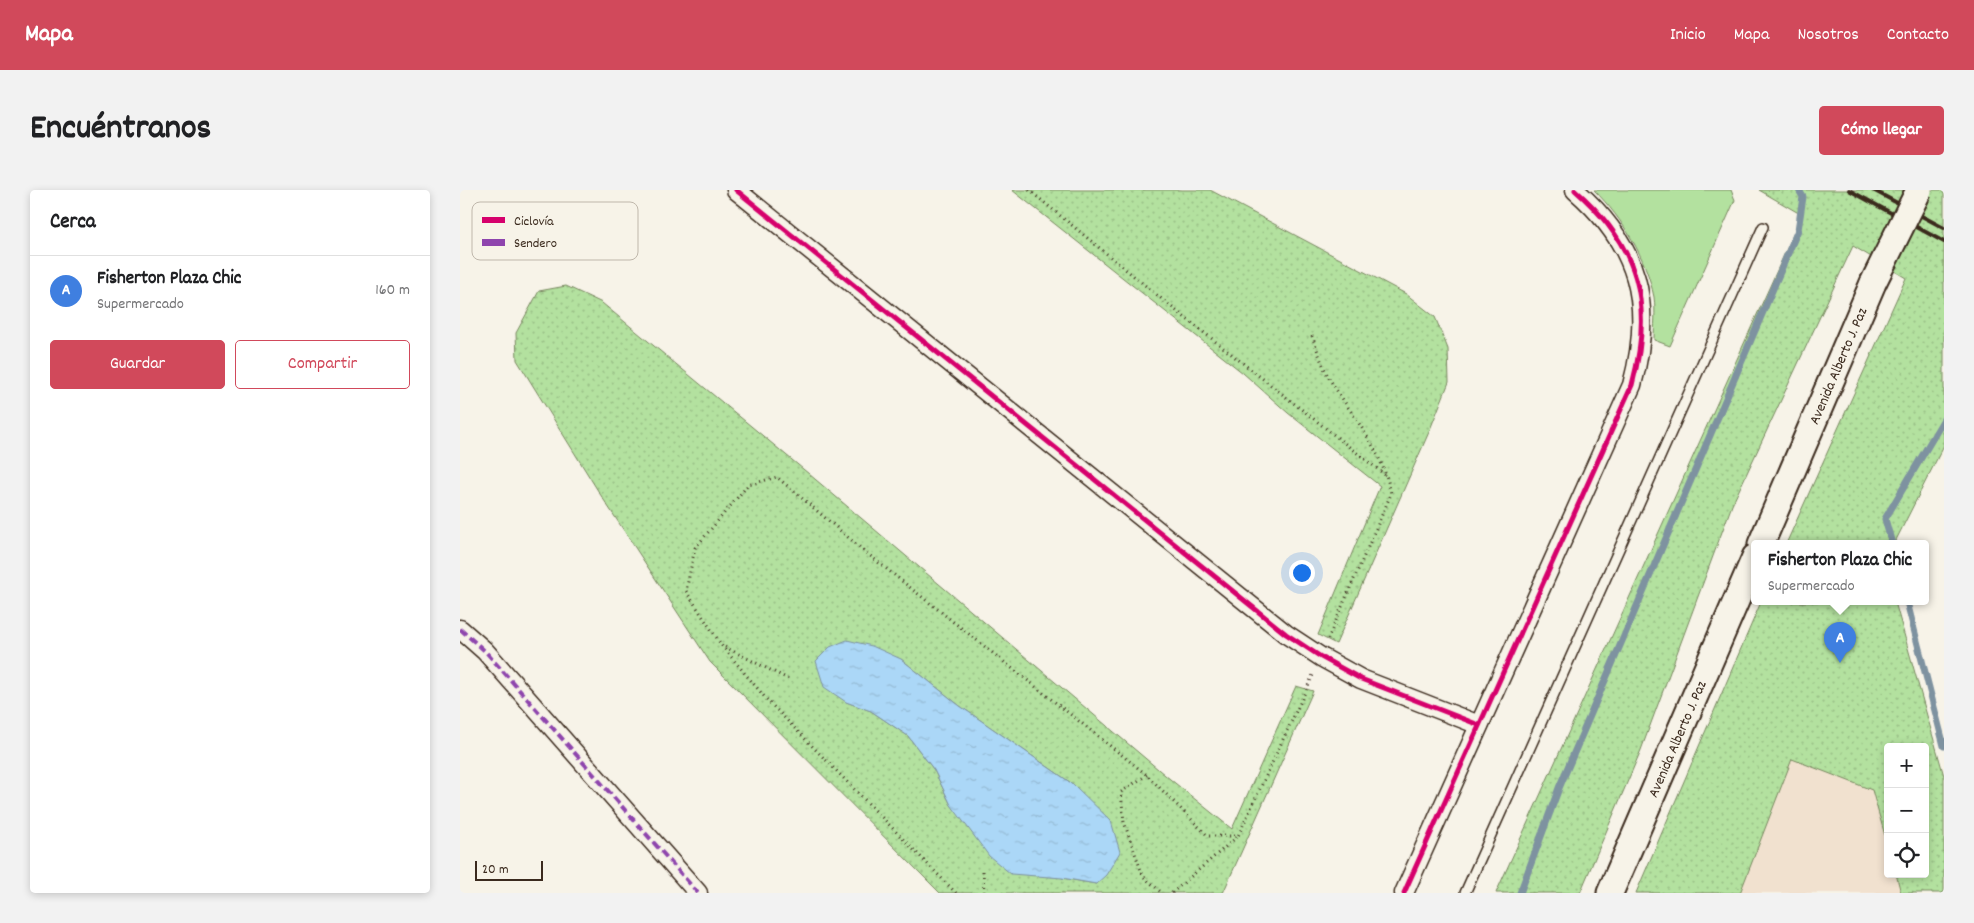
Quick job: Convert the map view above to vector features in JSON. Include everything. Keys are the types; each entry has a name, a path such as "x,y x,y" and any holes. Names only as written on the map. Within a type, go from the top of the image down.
{"main road":[{"name":"Avenida Alberto J. Paz","path":"1763,540 1873,283 1919,190"},
{"name":"Avenida Alberto J. Paz","path":"1610,893 1751,566"}],"street":[{"path":"736,190 1286,634 1321,657 1361,679 1479,726"},
{"path":"1404,893 1632,385 1640,354 1643,321 1635,276 1618,238 1597,209 1575,190"},
{"path":"460,629 484,651 698,893"}],"lane":[{"path":"1465,893 1763,227"}],"path":[{"path":"1029,190 1169,305 1388,477"},
{"path":"1172,893 1238,836 1321,657 1351,584 1392,494 1388,477 1356,416 1330,381 1312,336"},
{"path":"956,893 768,702 722,646 686,591 695,548 748,485 777,477 869,555 1147,775 1208,836 1238,836"},
{"path":"722,646 788,679"},
{"path":"1147,775 1121,792 1124,822 1143,876 1162,893"},
{"path":"983,871 984,893"}],"shaded area":[{"path":"1884,747 1884,878 1924,878 1928,893 1715,893 1777,752"}],"green space":[{"path":"1012,190 1210,190 1406,294 1435,317 1448,349 1449,382 1336,644 1318,635 1380,486 1288,413 1243,373"},
{"path":"1594,190 1731,190 1735,200 1670,346 1654,340 1654,297 1639,253 1624,226"},
{"path":"1759,190 1944,190 1944,445 1896,540 1788,540 1906,278 1853,246 1732,505 1641,750 1580,893 1496,893 1802,215"},
{"path":"566,286 602,303 1232,829 1296,686 1313,691 1223,893 940,893 710,662 600,494 517,360 516,333 539,291","holes":["901,659 960,706 1074,785 1096,884 1062,878 951,805 934,770 908,736 871,711 846,702"]},
{"path":"1760,605 1896,605 1944,776 1944,893 1901,893 1897,878 1929,878 1929,743 1884,743 1884,832 1872,790 1792,759 1740,893 1636,893"}],"water":[{"path":"847,640 872,646 901,659 960,706 1074,785 1111,821 1120,852 1106,875 1096,884 1062,878 1011,874 989,856 951,805 934,770 908,736 871,711 846,702 824,687 816,661 830,647"}],"waterway":[{"path":"1520,893 1559,788 1798,230 1803,197 1799,190"},
{"path":"1891,540 1885,519 1944,419"},
{"path":"1908,605 1944,746"}],"railway":[{"path":"1849,190 1944,242"},
{"path":"1873,190 1944,228"}],"marked path":[{"path":"460,629 485,651 698,893"}],"cycle path":[{"path":"736,190 1286,634 1321,657 1361,679 1479,725"},
{"path":"1404,893 1632,385 1641,328 1641,302 1636,278 1627,255 1614,233 1597,211 1575,190"}],"place":[{"name":"Fisherton Plaza Chic","path":"1840,663"}]}
